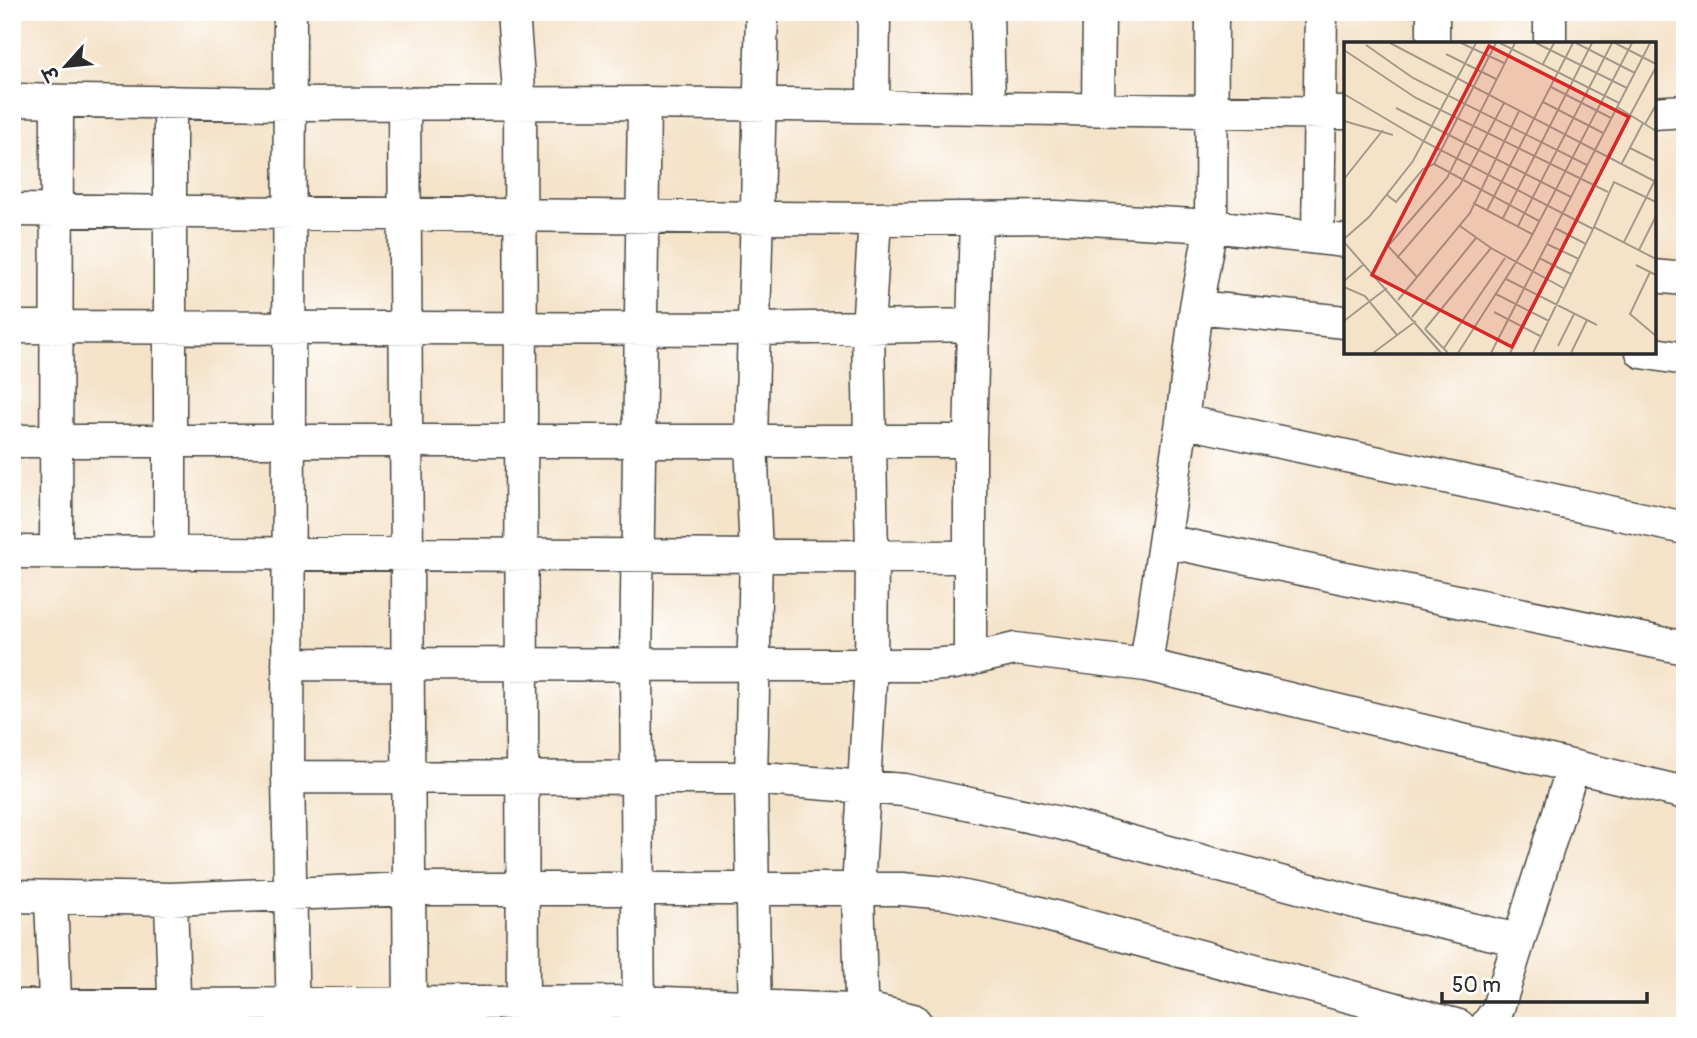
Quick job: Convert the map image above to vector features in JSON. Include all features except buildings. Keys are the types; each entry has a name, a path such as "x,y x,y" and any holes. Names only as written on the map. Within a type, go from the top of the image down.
{"street":[{"path":"290,12 288,777 292,1014"},
{"path":"513,12 520,104 519,664 522,1014"},
{"path":"756,1016 751,778 756,554 751,441 759,218 762,12"},
{"path":"873,105 874,12"},
{"path":"987,12 989,106"},
{"path":"1098,108 1099,12"},
{"path":"1146,665 1196,307 1212,226 1212,12"},
{"path":"12,210 875,219 1056,217 1212,226 1331,239 1331,113 1321,12"},
{"path":"1433,12 1433,42"},
{"path":"1550,12 1550,42"},
{"path":"12,100 289,104 989,106 1331,113"},
{"path":"56,552 57,101"},
{"path":"170,102 170,551"},
{"path":"638,1014 636,665 644,103"},
{"path":"404,104 410,1014"},
{"path":"1655,113 1685,111"},
{"path":"858,1007 861,997 858,890 861,785 870,664 872,558 868,329 875,219"},
{"path":"970,660 970,441 976,219"},
{"path":"1655,276 1685,279"},
{"path":"1196,307 1344,322"},
{"path":"12,327 756,330 972,326"},
{"path":"1654,354 1685,359"},
{"path":"1182,421 1685,528"},
{"path":"12,441 970,441"},
{"path":"1165,541 1685,648"},
{"path":"12,552 970,557"},
{"path":"288,664 930,666 1015,649 1039,649 1146,665 1685,793"},
{"path":"1486,1026 1497,1011 1573,767"},
{"path":"288,777 751,778 861,785 937,796 1060,823 1370,906 1519,940"},
{"path":"12,896 171,899 291,892 409,890 902,889 946,893 1036,912 1459,1026"},
{"path":"51,898 55,1016"},
{"path":"171,899 175,1016"},
{"path":"12,1006 55,1016 756,1016 850,1010 858,1007 913,1020 918,1026"}]}
